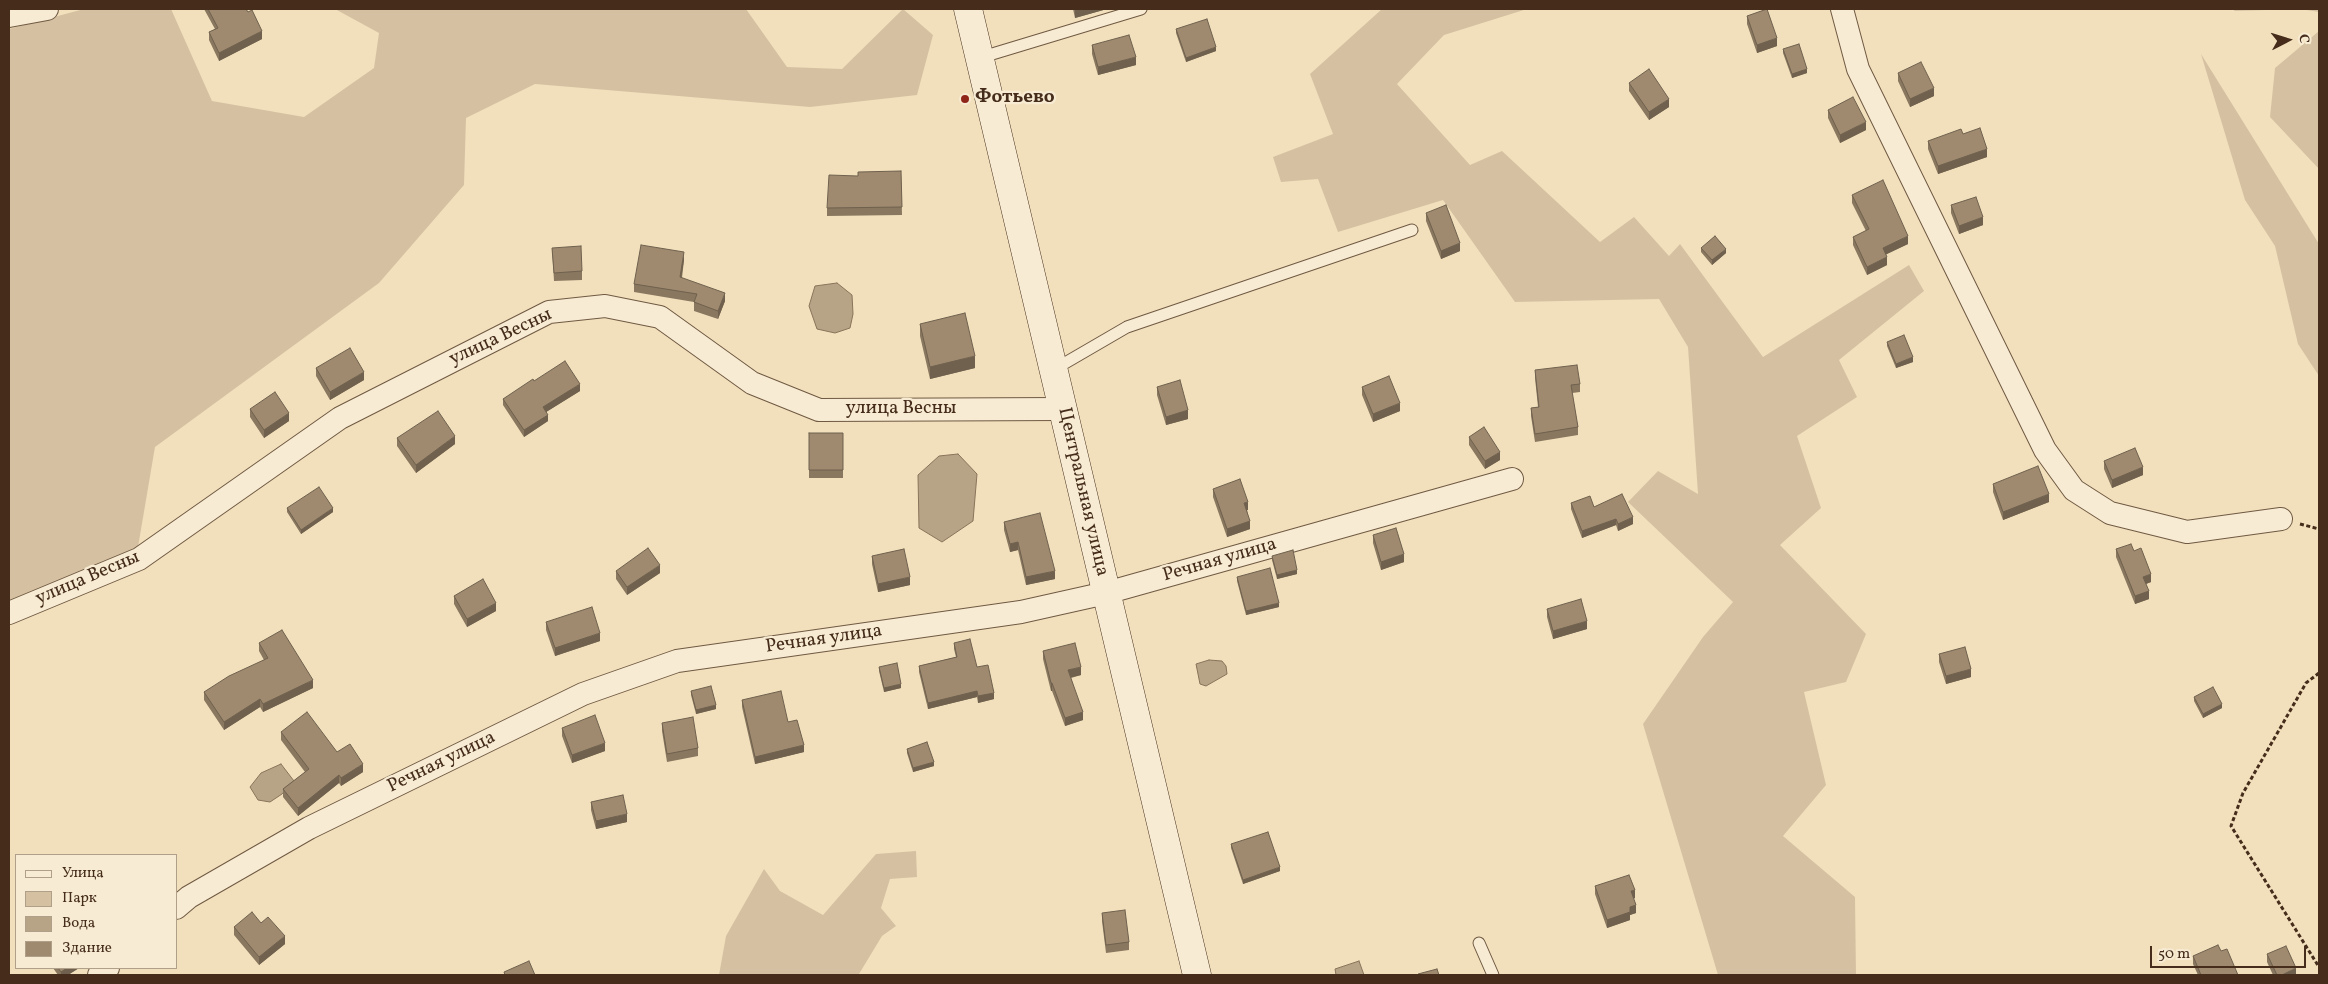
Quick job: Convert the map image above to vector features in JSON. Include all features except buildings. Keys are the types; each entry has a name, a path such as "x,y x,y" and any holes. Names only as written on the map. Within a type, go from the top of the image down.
{"main road":[{"name":"Центральная улица","path":"968,9 1197,975"}],"street":[{"path":"9,16 47,9"},
{"path":"1842,9 1858,69 2045,450 2074,490 2110,513 2187,532 2281,519"},
{"name":"улица Весны","path":"9,613 139,559 340,418 549,312 605,306 660,317 752,383 819,410 1063,409"},
{"name":"Речная улица","path":"178,906 189,897 309,828 583,694 677,660 1021,612 1106,593 1512,478"}],"lane":[{"path":"980,58 1141,9"},
{"path":"1053,370 1127,327 1412,230"},
{"path":"1479,943 1493,975"}],"path":[{"path":"2319,673 2306,683 2252,776 2243,793 2231,826 2319,966"}],"green space":[{"path":"84,9 171,9 212,101 304,117 374,68 379,33 335,9 746,9 787,67 842,69 903,9 933,35 917,95 810,107 535,84 466,118 464,185 379,283 155,447 138,547 9,605 9,29"},
{"path":"1382,9 1527,9 1444,35 1397,84 1470,165 1502,151 1600,242 1634,217 1669,256 1680,244 1763,357 1909,265 1924,291 1839,360 1857,397 1797,436 1821,508 1780,545 1866,634 1846,682 1804,692 1826,785 1783,836 1855,897 1856,975 1718,975 1643,724 1703,637 1733,602 1628,502 1658,471 1698,494 1688,347 1659,299 1515,302 1443,200 1338,232 1318,179 1281,182 1273,157 1333,134 1310,74"},
{"path":"2235,9 2300,9 2234,11"},
{"path":"2300,9 2319,9 2319,12"},
{"path":"2319,31 2319,169 2270,117 2275,68"},
{"path":"2201,54 2319,244 2319,376 2298,344 2275,246 2245,200"},
{"path":"916,851 917,877 890,879 881,908 896,926 882,936 859,974 862,975 719,975 726,936 764,869 780,891 823,915 876,854"}],"water":[{"path":"837,283 852,295 853,314 850,328 835,333 817,329 809,306 815,286"},
{"path":"958,454 977,474 973,521 942,542 919,528 918,475 939,456"},
{"path":"1209,660 1222,661 1226,666 1227,674 1206,686 1200,684 1196,664"},
{"path":"281,764 294,781 282,794 270,802 258,800 250,787 261,773"},
{"path":"1359,961 1364,975 1336,975 1335,969"}],"place":[{"name":"Фотьево","path":"965,99"}]}
